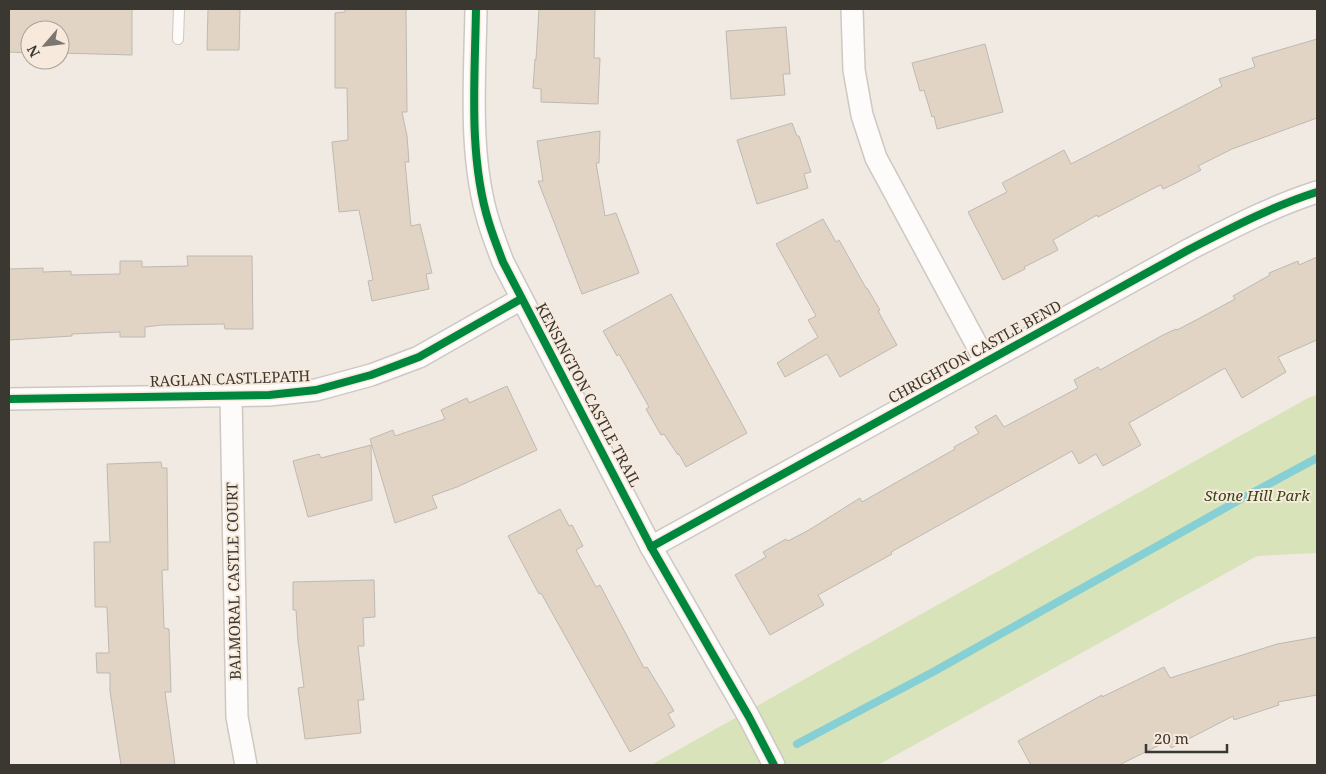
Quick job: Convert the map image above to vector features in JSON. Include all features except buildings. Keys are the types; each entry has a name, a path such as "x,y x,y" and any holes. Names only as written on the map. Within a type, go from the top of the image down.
{"street":[{"name":"KENSINGTON CASTLE TRAIL","path":"476,9 476,146 480,184 488,222 503,262 652,547 749,717 774,765"},
{"path":"852,9 854,70 862,115 876,158 986,362"},
{"name":"CHRIGHTON CASTLE BEND","path":"652,547 1190,249 1265,212 1317,192"},
{"name":"RAGLAN CASTLEPATH","path":"9,399 269,395 316,390 371,375 419,357 522,299"},
{"name":"BALMORAL CASTLE COURT","path":"231,396 237,717 246,765"}],"lane":[{"path":"178,38 179,9"}],"green space":[{"name":"Stone Hill Park","path":"1317,395 1317,553 1257,556 878,765 651,765 1308,398"}],"waterway":[{"path":"797,744 933,672 1317,458"}],"cycle path":[{"path":"476,9 475,144 482,197 503,262 651,547 749,717 774,765"},
{"path":"651,547 1190,249 1268,211 1317,192"},
{"path":"9,399 269,395 316,390 371,375 419,357 521,299"}]}
